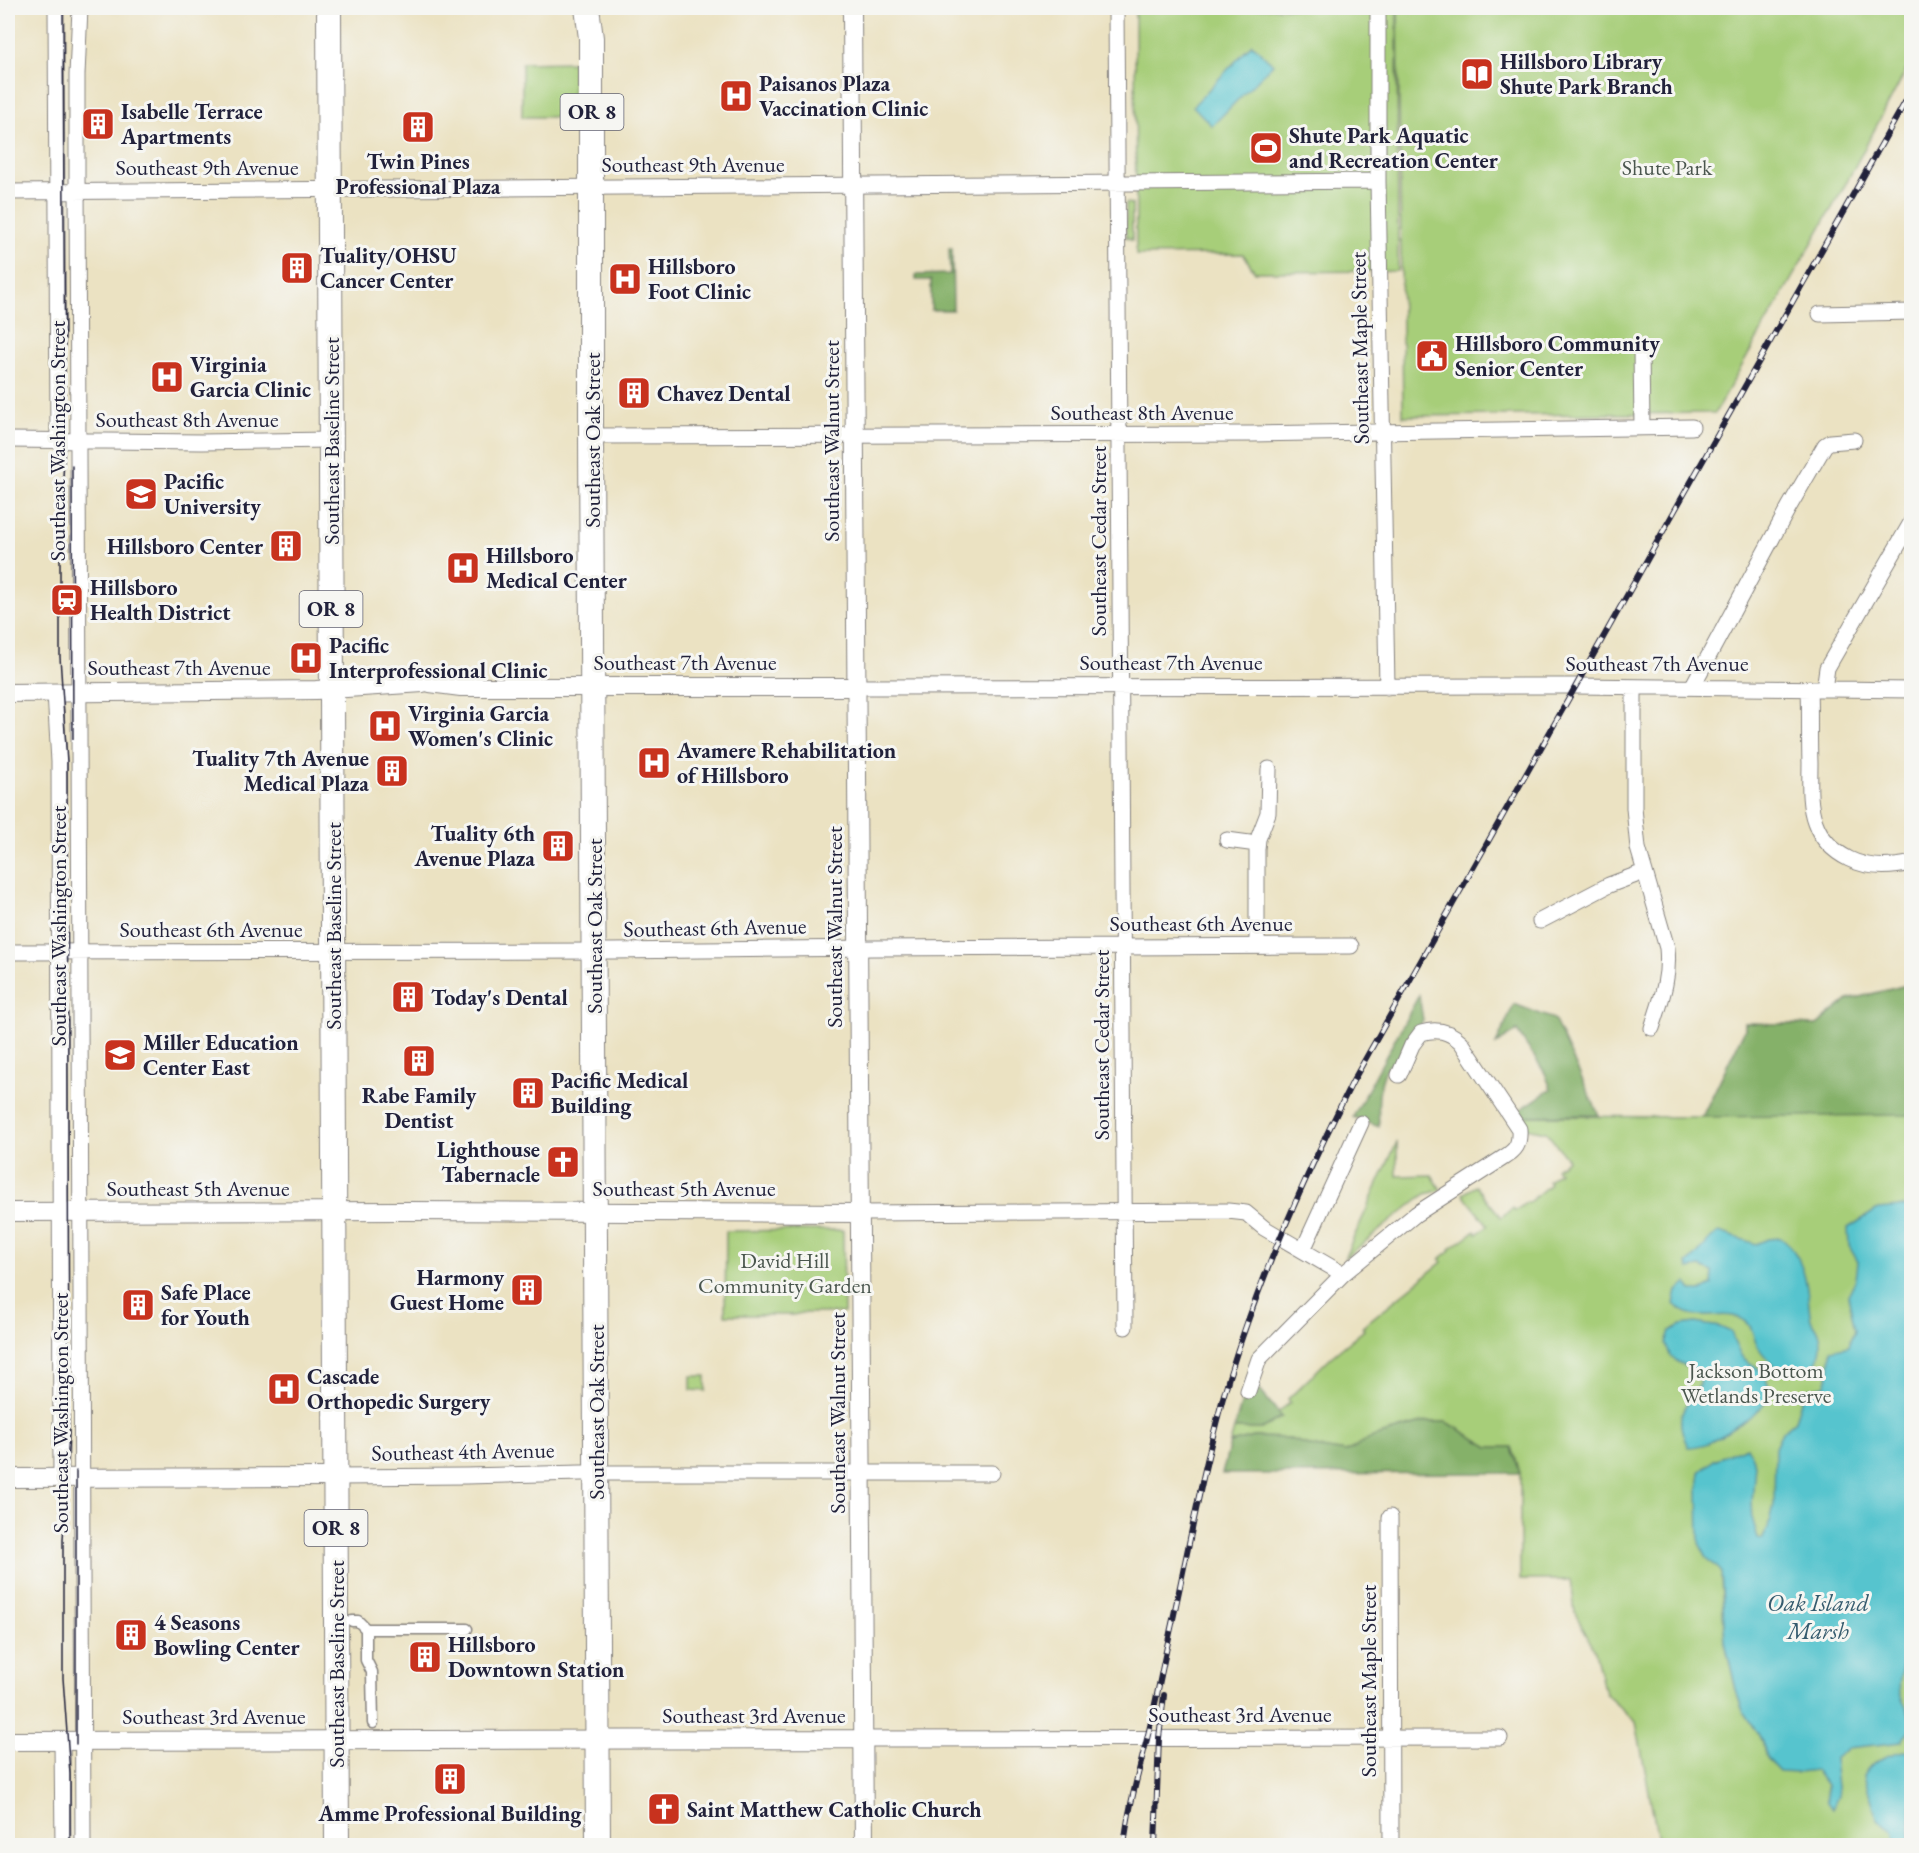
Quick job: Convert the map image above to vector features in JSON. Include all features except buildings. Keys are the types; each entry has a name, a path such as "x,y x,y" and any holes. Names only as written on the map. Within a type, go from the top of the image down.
{"highway":[{"name":"Southeast Baseline Street","path":"329,8 337,1845"},
{"name":"Southeast Oak Street","path":"588,8 591,38 592,187 591,436 598,1845"},
{"name":"OR 8","path":"591,38 604,8"}],"street":[{"name":"Southeast Washington Street","path":"56,8 58,441"},
{"name":"Southeast Washington Street","path":"80,8 77,75 81,692 83,1845"},
{"name":"Southeast Walnut Street","path":"852,8 864,1845"},
{"name":"Southeast Cedar Street","path":"1116,8 1125,1327"},
{"name":"Southeast Maple Street","path":"1378,8 1378,181 1387,687"},
{"name":"Southeast 9th Avenue","path":"8,192 1378,181"},
{"path":"1820,314 1911,312"},
{"path":"1641,348 1642,428"},
{"name":"Southeast 8th Avenue","path":"591,436 1382,432 1692,427"},
{"name":"Southeast 8th Avenue","path":"8,440 202,442 331,440"},
{"path":"1692,687 1825,445 1830,441 1854,440"},
{"path":"1911,521 1816,689 1810,800 1815,822 1828,845 1839,854 1864,865 1882,868 1911,863"},
{"name":"Southeast 7th Avenue","path":"8,693 332,689 426,682 461,687 1692,687 1911,690"},
{"path":"1634,687 1634,808 1638,848 1667,948 1669,963 1668,978 1652,1028"},
{"name":"Southeast Washington Street","path":"55,692 59,762 62,1478"},
{"path":"1257,946 1257,844 1268,813 1269,769"},
{"path":"1227,840 1257,844"},
{"path":"1540,921 1609,885 1644,872"},
{"name":"Southeast 6th Avenue","path":"8,952 1351,946"},
{"path":"1248,1391 1259,1359 1343,1274 1416,1214 1514,1151 1518,1145 1519,1129 1461,1042 1453,1035 1444,1031 1421,1033 1412,1045 1399,1075"},
{"path":"1303,1250 1362,1123"},
{"name":"Southeast 5th Avenue","path":"8,1212 1228,1211 1246,1213 1264,1228 1343,1274"},
{"name":"Southeast 4th Avenue","path":"8,1478 597,1473 992,1473"},
{"name":"Southeast Maple Street","path":"1390,1517 1391,1845"},
{"path":"352,1622 358,1622 366,1629 467,1629"},
{"path":"366,1629 366,1660 372,1672 373,1723"},
{"name":"Southeast 3rd Avenue","path":"8,1741 1500,1738"},
{"path":"63,1741 63,1845"}],"green space":[{"name":"Shute Park Aquatic and Recreation Center","path":"1135,8 1397,8 1398,271 1255,272 1243,254 1136,255"},
{"name":"Shute Park","path":"1398,8 1911,8 1911,61 1844,187 1715,413 1403,416"},
{"path":"573,62 573,117 522,117 522,63"},
{"path":"1126,203 1132,204 1132,240 1126,237"},
{"path":"949,248 952,248 953,310 931,310 931,280 916,280 916,275 950,274"},
{"name":"Jackson Bottom Wetlands Preserve","path":"1911,984 1911,1845 1659,1845 1636,1722 1605,1694 1595,1651 1575,1613 1571,1580 1520,1580 1520,1473 1512,1447 1489,1447 1447,1422 1426,1422 1373,1437 1346,1452 1314,1447 1287,1438 1254,1437 1230,1443 1234,1429 1261,1429 1282,1417 1278,1412 1290,1403 1288,1399 1330,1358 1364,1330 1362,1327 1442,1262 1440,1259 1450,1249 1475,1231 1477,1234 1488,1225 1463,1194 1476,1186 1501,1217 1513,1208 1515,1211 1528,1203 1550,1184 1548,1181 1559,1172 1556,1168 1568,1159 1546,1132 1526,1128 1519,1116 1702,1117 1745,1029 1745,1023 1817,1025 1848,1000","holes":["1827,1576 1827,1802 1826,1785 1816,1770 1767,1758 1762,1741 1743,1711 1725,1642 1721,1578"]},
{"path":"1911,984 1911,1115 1702,1117 1745,1029 1745,1023 1817,1025 1848,1000"},
{"path":"1419,995 1423,1020 1396,1066 1388,1065 1384,1073 1379,1095 1379,1127 1353,1117"},
{"path":"1514,1004 1554,1019 1599,1115 1519,1116 1517,1112 1551,1089 1545,1073 1517,1031 1496,1044"},
{"path":"1397,1142 1397,1176 1432,1175 1441,1190 1426,1194 1417,1200 1344,1259"},
{"name":"David Hill Community Garden","path":"843,1230 844,1313 725,1315 726,1231"},
{"path":"691,1376 706,1376 706,1391 691,1390"},
{"path":"1249,1377 1282,1417 1261,1429 1234,1429"},
{"path":"1426,1422 1447,1422 1489,1447 1512,1447 1520,1473 1222,1474 1230,1443 1254,1437 1287,1438 1314,1447 1346,1452 1373,1437"}],"water":[{"path":"1252,44 1273,64 1212,126 1193,106"},
{"name":"Oak Island Marsh","path":"1911,1206 1912,1632 1899,1687 1910,1718 1911,1730 1902,1742 1848,1748 1834,1759 1838,1796 1832,1809 1827,1802 1826,1785 1816,1771 1780,1772 1767,1758 1762,1741 1743,1711 1725,1642 1721,1571 1707,1558 1699,1543 1700,1472 1714,1460 1747,1447 1755,1464 1753,1521 1758,1538 1762,1539 1770,1522 1774,1505 1775,1448 1782,1432 1795,1421 1808,1389 1825,1385 1830,1368 1831,1350 1849,1346 1855,1330 1848,1295 1856,1279 1858,1262 1849,1246 1848,1228 1878,1209"},
{"path":"1719,1232 1756,1244 1768,1239 1781,1238 1796,1254 1804,1272 1811,1318 1821,1339 1818,1358 1807,1373 1794,1371 1782,1373 1762,1353 1750,1326 1745,1321 1728,1315 1693,1315 1674,1304 1677,1291 1687,1283 1692,1291 1701,1291 1712,1285 1713,1272 1701,1267 1689,1269 1687,1264"},
{"path":"1695,1323 1720,1327 1731,1332 1740,1354 1761,1371 1769,1388 1764,1403 1753,1415 1720,1437 1688,1447 1682,1432 1682,1412 1695,1392 1700,1372 1670,1356 1666,1343 1670,1331 1682,1325"},
{"path":"1911,1749 1911,1845 1891,1845 1895,1839 1893,1831 1878,1820 1864,1776 1878,1760"}],"tram line":[{"path":"63,8 65,441 60,532 60,657 67,762 69,1432 63,1540 63,1678 70,1774 70,1846"},
{"path":"72,466 73,739"},
{"path":"76,1471 76,1744"}],"railway":[{"path":"1124,1846 1131,1805 1153,1715 1211,1443 1229,1377 1255,1301 1301,1189 1353,1081 1912,90"},
{"path":"1155,1846 1159,1738 1164,1695"}],"place":[{"name":"Hillsboro Library Shute Park Branch","path":"1477,74"},
{"name":"Paisanos Plaza Vaccination Clinic","path":"736,96"},
{"name":"Isabelle Terrace Apartments","path":"98,124"},
{"name":"Twin Pines Professional Plaza","path":"418,127"},
{"name":"Shute Park Aquatic and Recreation Center","path":"1266,148"},
{"name":"Tuality/OHSU Cancer Center","path":"297,268"},
{"name":"Hillsboro Foot Clinic","path":"625,279"},
{"name":"Hillsboro Community Senior Center","path":"1432,356"},
{"name":"Virginia Garcia Clinic","path":"167,377"},
{"name":"Chavez Dental","path":"634,393"},
{"name":"Pacific University","path":"141,494"},
{"name":"Hillsboro Center","path":"286,546"},
{"name":"Hillsboro Medical Center","path":"463,568"},
{"name":"Hillsboro Health District","path":"67,600"},
{"name":"Pacific Interprofessional Clinic","path":"306,658"},
{"name":"Virginia Garcia Women's Clinic","path":"385,726"},
{"name":"Avamere Rehabilitation of Hillsboro","path":"654,763"},
{"name":"Tuality 7th Avenue Medical Plaza","path":"392,771"},
{"name":"Tuality 6th Avenue Plaza","path":"558,846"},
{"name":"Today's Dental","path":"408,997"},
{"name":"Miller Education Center East","path":"120,1055"},
{"name":"Rabe Family Dentist","path":"419,1061"},
{"name":"Pacific Medical Building","path":"528,1093"},
{"name":"Lighthouse Tabernacle","path":"563,1162"},
{"name":"Harmony Guest Home","path":"527,1290"},
{"name":"Safe Place for Youth","path":"138,1305"},
{"name":"Cascade Orthopedic Surgery","path":"284,1389"},
{"name":"4 Seasons Bowling Center","path":"131,1635"},
{"name":"Hillsboro Downtown Station","path":"425,1657"},
{"name":"Amme Professional Building","path":"450,1779"},
{"name":"Saint Matthew Catholic Church","path":"664,1809"}]}
